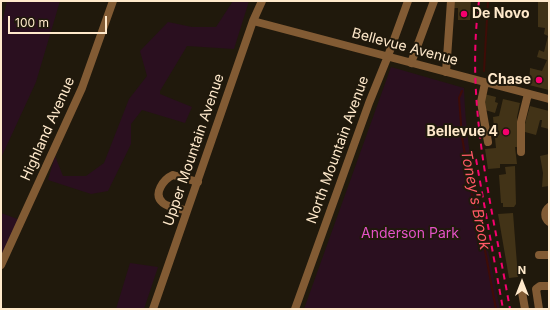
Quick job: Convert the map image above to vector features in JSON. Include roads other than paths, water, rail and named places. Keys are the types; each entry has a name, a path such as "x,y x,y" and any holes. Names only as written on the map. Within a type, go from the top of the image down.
{"street":[{"name":"Highland Avenue","path":"1,265 82,88 113,1"},
{"name":"Upper Mountain Avenue","path":"153,309 253,21 262,1"},
{"name":"North Mountain Avenue","path":"295,309 369,103 408,1"},
{"path":"412,62 434,1"},
{"path":"446,72 451,1"},
{"name":"Bellevue Avenue","path":"253,21 549,99"},
{"path":"485,83 481,102 488,142"},
{"path":"521,152 521,122 528,94"},
{"path":"187,211 163,203 160,200 159,190 164,180 173,175 198,182"},
{"path":"549,207 546,209 545,214 546,220 549,222"},
{"path":"539,255 549,255"},
{"path":"539,309 536,289 540,286 549,286"},
{"path":"522,292 525,309"}],"waterway":[{"name":"Toney's Brook","path":"484,71 488,1"},
{"name":"Toney's Brook","path":"462,91 459,98 462,137 472,195 481,229 496,309"}],"railway":[{"path":"479,1 475,79 478,117 482,156 510,309"},
{"path":"476,159 503,309"}],"place":[{"name":"De Novo","path":"464,14"},
{"name":"Chase","path":"539,80"},
{"name":"Bellevue 4","path":"506,132"}],"park label":[{"name":"Anderson Park","path":"410,234"}]}
